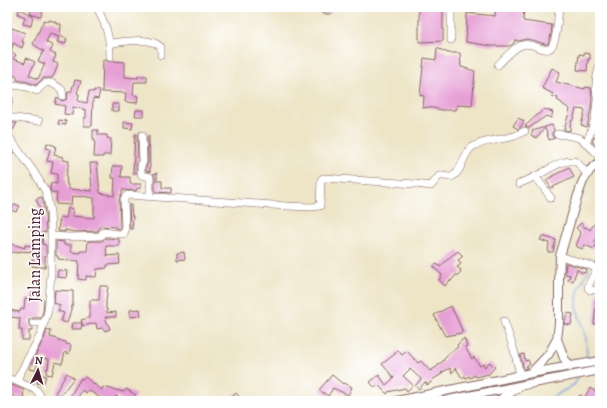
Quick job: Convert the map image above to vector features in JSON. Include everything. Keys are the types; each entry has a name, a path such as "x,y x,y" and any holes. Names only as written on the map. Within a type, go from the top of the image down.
{"main road":[{"path":"570,366 564,358 558,339 558,280 560,256 583,181 590,170 600,162"},
{"path":"531,373 548,356 558,339"},
{"path":"397,401 531,373 600,361"},
{"path":"443,401 600,370"},
{"path":"498,401 508,394 529,384"},
{"path":"460,398 474,401"}],"street":[{"path":"97,7 108,31 110,57"},
{"path":"451,7 451,40"},
{"path":"498,64 521,45 527,44 545,49 551,48 556,36 559,7"},
{"path":"110,43 139,40 153,42 161,47 161,55"},
{"path":"586,143 591,134 597,104 596,82 600,64"},
{"path":"7,84 27,87 37,91 44,84 51,83 62,90 63,96"},
{"path":"7,117 39,121"},
{"path":"51,236 101,236 103,232 124,234 125,198 128,196 150,196 287,206 320,206 322,178 431,186 439,176 451,177 455,174 468,151 473,147 494,140 512,137 525,131"},
{"name":"Jalan Lamping","path":"7,134 34,172 46,192 50,212 51,236 48,311 40,336 16,381"},
{"path":"557,134 580,138 600,156"},
{"path":"142,135 141,174 150,177 150,196"},
{"path":"518,184 536,177 555,166 572,161 577,162 587,174"},
{"path":"536,177 550,198"},
{"path":"560,256 595,267 588,288 590,290 597,290"},
{"path":"504,321 514,350 520,376"},
{"path":"33,323 44,323"},
{"path":"7,378 36,390 43,401"}],"building":[{"path":"31,7 43,8 41,17 30,14"},
{"path":"322,7 330,7 331,14 322,14"},
{"path":"419,7 443,7 443,41 419,42"},
{"path":"496,7 524,7 523,21 552,25 548,44 526,39 519,41 515,40 510,46 491,46 466,42 467,13 495,16"},
{"path":"19,9 33,16 31,26 23,24 25,17 18,14"},
{"path":"44,20 61,24 60,36 67,39 65,44 57,42 59,37 50,34 46,42 53,46 50,52 56,55 53,62 58,64 52,78 44,78 36,85 17,80 17,76 7,75 7,56 11,51 16,55 13,59 25,63 26,58 35,62 29,75 38,79 45,64 38,61 44,51 33,44"},
{"path":"12,28 25,33 22,48 13,43 12,49 7,48"},
{"path":"437,48 448,53 460,53 461,67 475,71 472,106 457,105 455,110 442,110 428,107 423,108 424,96 420,95 424,58 436,60"},
{"path":"584,53 590,54 587,71 577,70 579,54 584,55"},
{"path":"103,60 110,62 125,62 125,77 138,78 138,76 147,76 147,82 134,82 133,95 138,96 137,103 125,102 126,93 102,92"},
{"path":"552,68 560,72 556,82 585,89 585,87 591,88 591,109 587,127 581,125 585,110 576,109 570,126 570,131 564,130 570,109 557,100 558,98 552,96 553,94 542,88"},
{"path":"75,80 81,81 77,93 79,94 78,101 87,103 89,91 100,91 98,99 93,98 92,126 84,126 86,110 73,107 72,115 64,114 65,106 55,104 57,97 62,101 67,99 68,92 71,92"},
{"path":"7,97 13,98 10,112 7,112"},
{"path":"112,104 119,104 119,111 112,111"},
{"path":"544,109 553,112 551,118 546,116 529,128 525,126"},
{"path":"136,110 144,110 144,116 135,116"},
{"path":"518,118 524,121 518,129 513,126"},
{"path":"59,120 66,121 66,125 58,124"},
{"path":"124,122 133,123 132,129 124,128"},
{"path":"12,123 17,123 13,130 9,127"},
{"path":"552,125 554,130 552,136 555,138 549,140 545,128 536,138 531,135 533,132 532,131"},
{"path":"93,130 98,130 98,135 107,135 107,138 111,139 110,155 94,157 95,139 93,139"},
{"path":"135,134 137,134 138,161 136,165 136,174 133,174"},
{"path":"147,136 149,136 150,172 146,171 148,162"},
{"path":"594,137 600,139 600,149 592,142"},
{"path":"7,143 14,152 10,156 7,154"},
{"path":"47,143 56,146 54,155 63,157 62,160 69,161 66,176 68,189 92,191 90,163 97,163 100,193 114,196 115,178 112,178 113,166 122,166 121,177 130,177 130,184 141,184 141,188 136,189 136,191 122,190 119,199 120,229 115,227 100,226 98,231 58,231 60,217 66,218 68,208 73,209 72,216 94,218 94,198 72,196 71,205 56,204 57,193 51,192 50,189 51,183 57,184 57,174 51,173 53,162 47,161 50,149 46,148"},
{"path":"569,167 574,177 551,188 546,180"},
{"path":"157,173 157,181 162,181 162,188 171,188 171,193 155,192 155,177 153,174"},
{"path":"42,197 45,213 46,233 43,232 42,244 46,245 46,256 45,267 39,267 32,266 34,252 19,251 19,253 7,253 7,244 25,248 25,245 33,246 36,231 32,231 33,223 36,210 41,211 36,199"},
{"path":"15,204 20,206 16,212 11,210"},
{"path":"129,205 131,205 133,216 132,229 130,229"},
{"path":"600,215 600,235 594,242 597,243 594,249 585,245 582,249 576,246 581,233 576,228 581,223 585,228 586,227 590,230"},
{"path":"542,236 556,240 553,252 548,252 549,243 540,240"},
{"path":"105,238 119,239 119,246 106,246 107,256 119,255 120,264 107,265 107,268 97,269 96,277 86,276 86,280 78,279 79,261 58,259 58,256 56,256 56,241 64,242 64,245 71,245 71,252 80,253 80,251 87,251 88,241 102,241"},
{"path":"458,251 463,256 458,260 461,264 457,267 461,270 459,275 456,275 445,286 439,280 442,275 433,267 437,264 440,267"},
{"path":"184,252 185,259 177,260 177,253"},
{"path":"566,263 586,269 585,273 577,269 573,281 568,280 570,275 565,274"},
{"path":"58,270 67,271 66,278 57,277"},
{"path":"100,286 108,286 106,301 107,313 116,312 116,317 105,317 110,329 105,331 103,328 97,329 96,323 83,326 81,320 89,318 90,300 99,300"},
{"path":"55,290 73,291 73,303 67,323 61,321 64,313 58,311 60,305 54,303"},
{"path":"32,293 38,294 37,299 44,300 43,311 41,318 33,318 29,320 29,325 32,328 32,331 29,331 29,340 22,340 22,330 19,330 20,318 8,317 9,310 20,312 21,309 24,309 25,298 31,299"},
{"path":"600,294 600,325 594,324 595,304 597,295"},
{"path":"451,306 462,333 445,336 434,315"},
{"path":"140,309 141,316 130,317 130,310"},
{"path":"567,313 573,314 571,325 564,324"},
{"path":"72,323 82,323 81,329 71,329"},
{"path":"47,330 51,331 50,337 71,345 69,354 65,352 62,364 55,362 52,375 46,374 49,359 39,358 36,370 29,369"},
{"path":"464,338 467,346 465,347 472,359 474,357 480,366 483,364 485,367 489,362 495,367 489,374 476,377 475,375 470,378 469,376 466,378 465,376 462,378 456,368 452,373 450,368 441,373 442,374 427,385 425,382 419,389 415,386 421,379 410,369 403,376 413,385 407,391 405,388 388,392 387,394 378,385 375,388 370,382 379,375 386,385 394,378 382,364 398,350 402,355 407,351 418,363 421,361 430,371 438,366 449,353 458,347 457,345"},
{"path":"524,354 525,361 528,360 530,364 524,369 520,355"},
{"path":"67,373 74,378 60,396 55,393"},
{"path":"40,374 46,376 43,385 37,383"},
{"path":"332,375 343,384 344,383 352,387 348,395 333,388 328,396 319,390"},
{"path":"85,377 102,390 103,387 124,392 126,389 136,395 131,401 124,401 116,396 115,401 100,401 101,398 88,390 86,393 82,390 76,401 69,398 81,378 83,379"},
{"path":"7,383 24,390 23,396 26,401 7,393"},
{"path":"590,388 600,394 600,401 577,401 580,395 584,398"},
{"path":"236,393 243,401 228,401"}],"waterway":[{"path":"592,264 600,248"},
{"path":"586,359 586,338 577,309 577,300 579,288 590,268"},
{"path":"543,401 575,384 578,377"}]}
